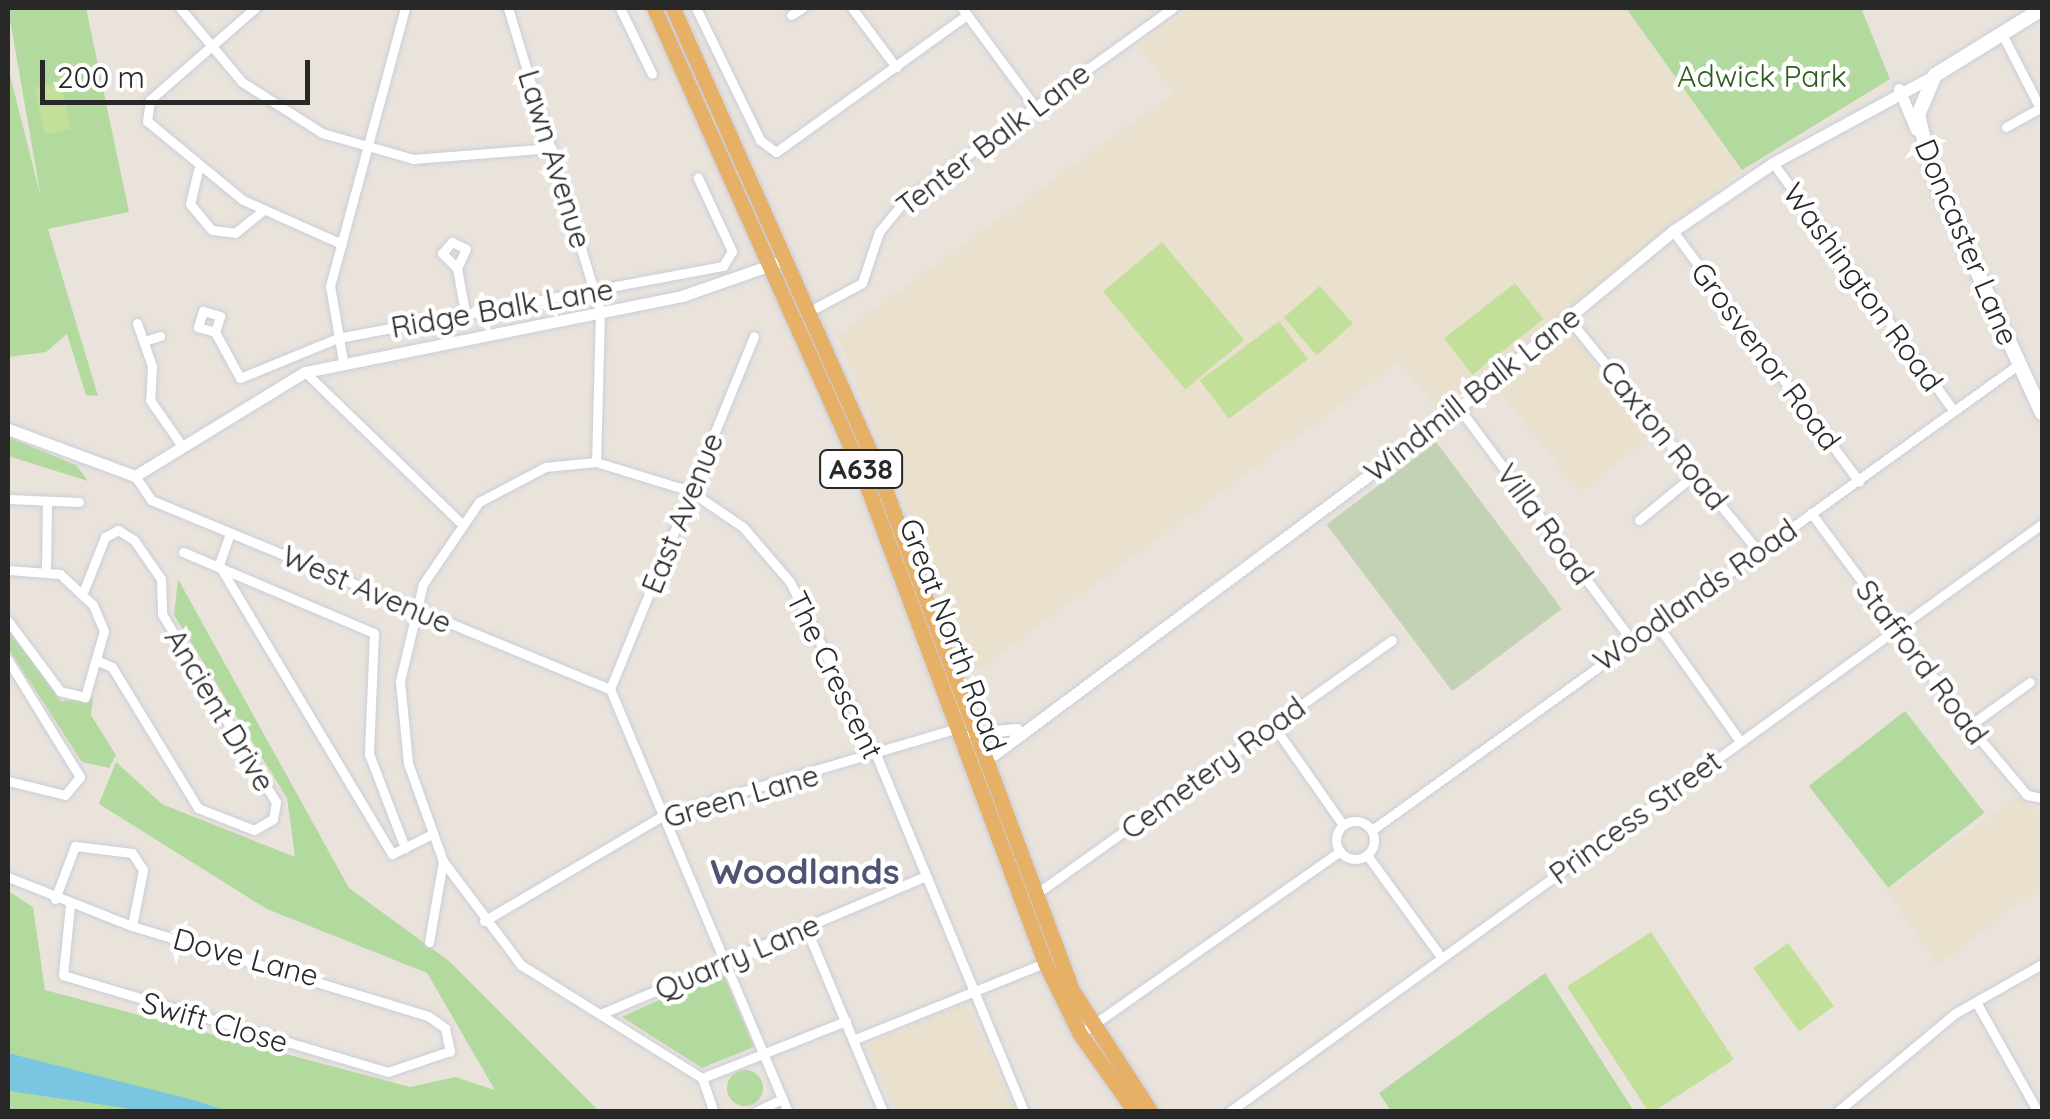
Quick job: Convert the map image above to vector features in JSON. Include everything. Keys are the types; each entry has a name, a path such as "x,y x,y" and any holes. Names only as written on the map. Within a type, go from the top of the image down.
{"highway":[{"name":"Great North Road","path":"654,8 800,328 958,728 1045,963 1135,1112"},
{"name":"Great North Road","path":"673,8 812,309 980,736 1034,896 1086,1031 1151,1112"}],"main road":[{"path":"1934,74 2042,9"},
{"name":"Doncaster Lane","path":"1934,74 1919,138 2042,413"}],"street":[{"path":"180,8 208,48 280,110 367,150 460,162 552,148"},
{"path":"255,8 150,100 147,121 198,170 262,211 342,244"},
{"path":"343,361 330,286 405,8"},
{"name":"Lawn Avenue","path":"508,8 600,311 596,462"},
{"path":"620,8 652,74"},
{"path":"696,8 766,150 786,149 964,11 1035,106"},
{"path":"791,15 802,8"},
{"path":"852,8 896,67"},
{"name":"Tenter Balk Lane","path":"812,309 862,283 879,232 904,201 1173,8"},
{"path":"2001,32 2040,100 2040,108 2006,127"},
{"name":"Windmill Balk Lane","path":"988,759 1018,729 1459,408 1673,231 1774,163 1899,89 1934,74"},
{"path":"1899,89 1919,138"},
{"name":"Washington Road","path":"1774,163 1954,410"},
{"path":"198,170 190,204 212,230 246,228 262,211"},
{"name":"Ridge Balk Lane","path":"214,332 240,378 338,338 596,291 731,261 698,178"},
{"name":"Grosvenor Road","path":"1673,231 1858,481"},
{"name":"Ridge Balk Lane","path":"135,476 235,408 305,372 343,361 702,291 788,258"},
{"path":"457,268 465,312"},
{"path":"790,304 812,309 800,328"},
{"name":"Caxton Road","path":"1568,318 1759,552"},
{"path":"137,322 144,341 150,400 182,446"},
{"path":"144,341 160,336"},
{"name":"East Avenue","path":"610,690 754,336"},
{"name":"Woodlands Road","path":"1372,830 2019,364"},
{"path":"305,372 459,522"},
{"name":"Villa Road","path":"1459,408 1631,640"},
{"path":"8,430 135,476"},
{"name":"The Crescent","path":"702,1078 521,965 442,861 430,835 400,716 414,609 459,522 522,474 596,462 690,491 743,527 790,582 877,757 1024,1112"},
{"path":"1639,520 1695,474"},
{"name":"West Avenue","path":"135,476 151,500 610,690"},
{"path":"8,500 80,502"},
{"path":"46,572 48,501"},
{"name":"Stafford Road","path":"1810,513 1969,726 2027,795 2042,798"},
{"name":"Princess Street","path":"1229,1112 2042,524"},
{"name":"Ancient Drive","path":"84,590 105,537 118,530 134,540 161,579 162,614 276,802 274,820 254,830 198,808 112,667 98,661"},
{"path":"230,533 219,565 392,854 430,835"},
{"path":"183,552 374,633 370,754 405,848"},
{"path":"8,570 46,572 84,590 102,620 98,661 84,696 68,699 8,621"},
{"path":"1656,624 1740,741"},
{"name":"Cemetery Road","path":"1034,896 1392,640"},
{"path":"8,660 80,777 65,795 8,780"},
{"path":"1969,726 2030,682"},
{"path":"610,690 666,814 788,1112"},
{"path":"1273,724 1343,825 1340,851"},
{"path":"958,728 980,736"},
{"name":"Green Lane","path":"484,921 666,814 877,757 958,728"},
{"name":"Windmill Balk Lane","path":"980,736 1018,729"},
{"path":"1343,825 1359,821 1372,830 1367,855"},
{"path":"55,900 75,846 132,853 143,870 132,926"},
{"path":"1086,1031 1340,851 1367,855 1440,958"},
{"path":"429,942 442,861"},
{"name":"Quarry Lane","path":"603,1013 926,876"},
{"name":"Dove Lane","path":"8,877 55,900 132,926 428,1016 450,1042 438,1062"},
{"name":"Swift Close","path":"70,904 63,975 388,1072 438,1062"},
{"path":"806,928 883,1112"},
{"path":"853,1040 1045,963"},
{"path":"1844,1109 1976,1002 2042,964"},
{"path":"1976,1002 2038,1112"},
{"path":"714,1112 702,1078 846,1021"},
{"path":"755,1112 782,1099"}],"shaded area":[{"path":"1191,8 1626,8 1742,170 1438,411 1399,362 975,672 837,336 1174,93 1139,45"},
{"path":"1568,330 1652,434 1581,492 1497,388"},
{"path":"2019,796 2041,821 2042,885 1938,965 1887,890"},
{"path":"966,1003 1015,1110 895,1111 867,1045"}],"green space":[{"path":"8,8 86,8 129,212 48,229 98,396 86,395 67,334 46,352 8,357 8,67 41,198"},
{"name":"Adwick Park","path":"1626,8 1861,8 1890,79 1742,170"},
{"path":"61,82 71,129 45,135 35,88"},
{"path":"1162,242 1244,340 1185,390 1103,291"},
{"path":"1515,283 1543,319 1472,375 1444,338"},
{"path":"1320,286 1353,324 1317,355 1284,317"},
{"path":"1279,321 1308,359 1229,419 1200,381"},
{"path":"8,437 76,465 88,481 8,456"},
{"path":"1436,442 1562,609 1452,691 1327,524"},
{"path":"178,579 349,888 449,961 599,1111 8,1111 8,891 33,907 45,990 410,1087 455,1077 495,1090 427,973 267,909 99,804 116,762 162,804 295,857 287,798 174,615"},
{"path":"8,627 61,701 93,698 91,715 116,755 109,768 82,762 8,648"},
{"path":"1905,711 1984,813 1888,888 1809,786"},
{"path":"1651,932 1734,1059 1649,1112 1567,986"},
{"path":"1788,943 1834,1006 1799,1031 1753,968"},
{"path":"722,971 754,1047 702,1068 622,1017"},
{"path":"1545,973 1634,1111 1391,1111 1379,1093"},
{"path":"745,1070 758,1075 763,1088 758,1101 745,1106 732,1101 727,1088 732,1075"}],"water":[{"path":"8,1053 227,1111 145,1111 8,1090"}],"district":[{"name":"Woodlands","path":"805,871"}]}
